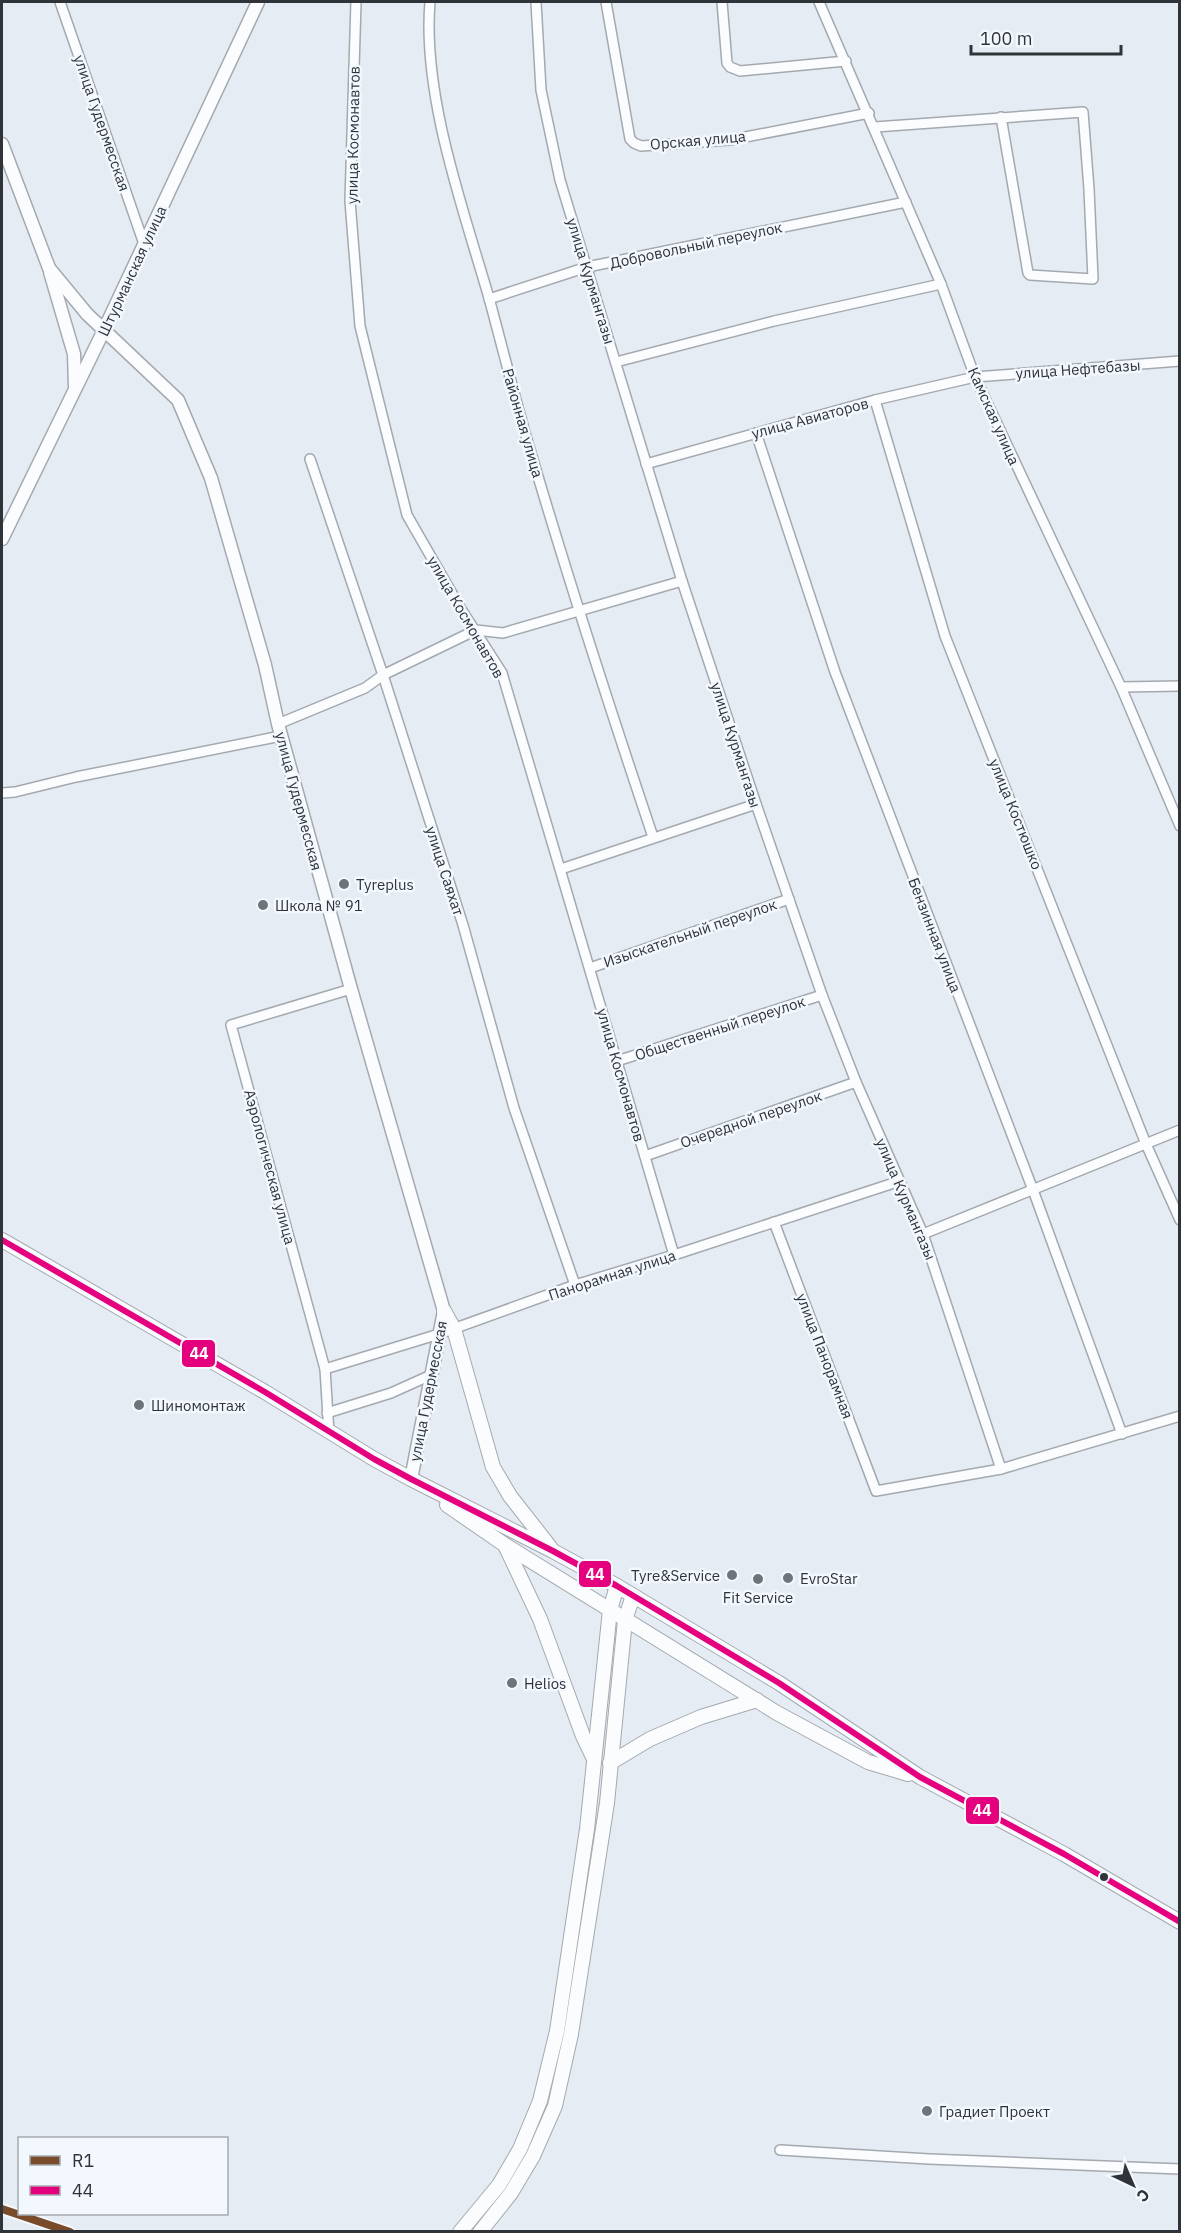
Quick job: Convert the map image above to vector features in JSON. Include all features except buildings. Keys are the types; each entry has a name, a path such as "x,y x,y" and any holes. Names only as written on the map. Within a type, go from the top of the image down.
{"main road":[{"name":"Штурманская улица","path":"2,539 104,330 258,2"},
{"path":"2,144 48,265 74,354 75,390"},
{"name":"улица Гудермесская","path":"48,265 87,314 178,399 211,478 264,664 351,988 444,1311 411,1479"},
{"path":"2,1240 265,1392 329,1433 411,1479 554,1551 617,1586 779,1683 920,1777 1064,1854 1179,1922"},
{"path":"444,1311 454,1329 493,1467 510,1496 554,1551"},
{"path":"411,1479 505,1545 757,1700 868,1762 920,1777"},
{"path":"505,1545 540,1619 594,1760"},
{"path":"460,2232 499,2185 520,2149 540,2101 558,2020 587,1829 610,1610 617,1586"},
{"path":"480,2232 511,2193 533,2156 555,2106 572,2034 607,1803 625,1620 633,1596"},
{"path":"610,1763 650,1739 701,1717 757,1700"}],"street":[{"name":"улица Гудермесская","path":"60,2 144,244"},
{"name":"улица Космонавтов","path":"356,2 350,201 360,326 407,515 461,609 502,673 674,1255"},
{"name":"Районная улица","path":"430,2 428,26 434,91 448,152 528,442 579,610 653,837"},
{"name":"улица Курмангазы","path":"536,2 541,90 560,180 682,581 822,995 856,1082 923,1234 1001,1469"},
{"name":"Орская улица","path":"606,2 630,139 641,146 729,140 869,113"},
{"path":"722,2 727,63 734,69 740,71 846,61"},
{"name":"Камская улица","path":"819,2 869,113 941,284 975,377 1121,687 1179,825"},
{"path":"875,127 1001,117 1083,112 1093,279 1030,275 1028,273 1001,117"},
{"name":"Добровольный переулок","path":"489,299 588,267 906,202"},
{"path":"616,362 774,321 941,284"},
{"name":"улица Нефтебазы","path":"975,377 1179,361"},
{"name":"улица Авиаторов","path":"646,464 875,400 975,377"},
{"name":"улица Костюшко","path":"875,400 945,636 1146,1144 1179,1220"},
{"name":"Бензинная улица","path":"756,433 836,672 1033,1190 1122,1434"},
{"name":"улица Саяхат","path":"310,459 383,675 463,925 514,1108 575,1285"},
{"path":"2,793 15,792 280,730 365,688 383,675 476,630 503,633 533,626 579,610 682,581"},
{"path":"1121,687 1179,686"},
{"path":"561,869 756,804"},
{"name":"Изыскательный переулок","path":"590,968 789,899"},
{"name":"Аэрологическая улица","path":"329,1433 325,1369 231,1025 351,988"},
{"name":"Общественный переулок","path":"617,1061 822,995"},
{"name":"Очередной переулок","path":"645,1156 856,1082"},
{"path":"923,1234 1179,1130"},
{"name":"Панорамная улица","path":"325,1369 439,1334 575,1285 900,1181"},
{"name":"улица Панорамная","path":"774,1222 876,1491 1001,1469"},
{"path":"327,1413 391,1393 431,1375"},
{"path":"1001,1469 1179,1416"},
{"path":"780,2150 929,2159 1179,2169"}],"transit line":[{"name":"44","path":"2,1240 265,1392 374,1459 617,1586 779,1683 920,1777 1064,1854 1180,1922"},
{"name":"R1","path":"2,2209 18,2214"},
{"name":"R1","path":"20,2215 70,2232"}],"place":[{"name":"Tyreplus","path":"344,884"},
{"name":"Школа № 91","path":"263,905"},
{"name":"Шиномонтаж","path":"139,1405"},
{"name":"Tyre&Service","path":"732,1575"},
{"name":"EvroStar","path":"788,1578"},
{"name":"Fit Service","path":"758,1579"},
{"name":"Helios","path":"512,1683"},
{"name":"Градиет Проект","path":"927,2111"}]}
